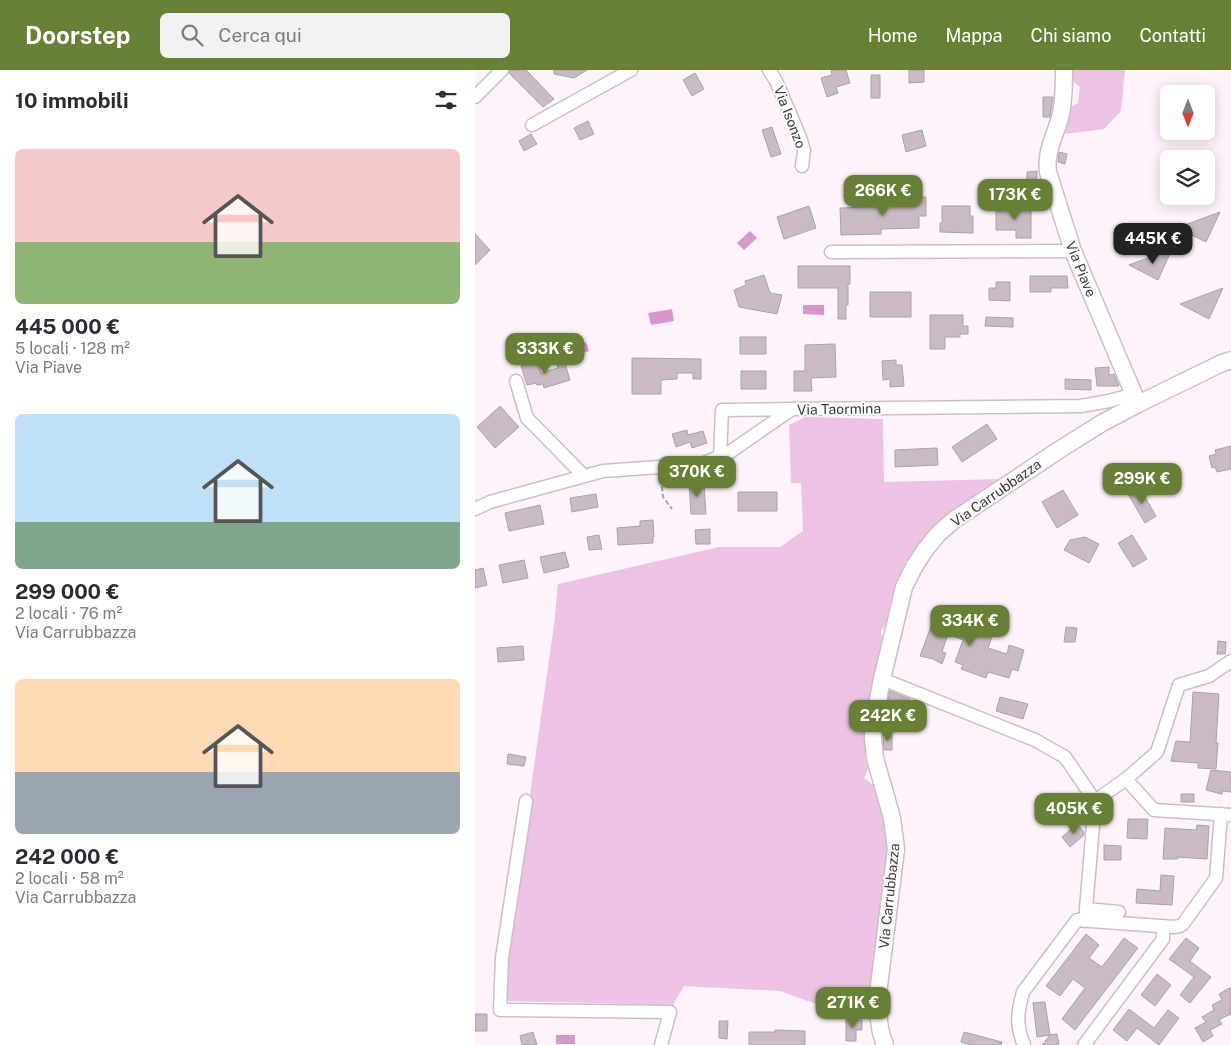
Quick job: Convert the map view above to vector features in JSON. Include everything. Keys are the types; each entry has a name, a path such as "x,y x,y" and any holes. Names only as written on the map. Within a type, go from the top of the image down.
{"main road":[{"name":"Via Piave","path":"1064,70 1063,97 1060,115 1048,155 1048,172 1073,251 1136,399"},
{"name":"Via Carrubbazza","path":"885,1045 880,1033 878,994 896,849 892,818 875,758 873,738 882,679 904,587 918,562 938,534 954,520 1136,399 1231,360"}],"street":[{"path":"475,97 502,70"},
{"path":"532,125 631,70"},
{"name":"Via Isonzo","path":"769,70 776,81 800,137 804,151 802,166"},
{"path":"831,252 1073,251"},
{"path":"516,381 527,418 584,476"},
{"name":"Via Taormina","path":"475,509 490,502 603,471 702,464 730,452 792,409 1081,406 1136,399"},
{"path":"720,457 722,410 792,409"},
{"path":"1095,801 1126,779 1157,752 1179,686 1209,676 1231,661"},
{"path":"882,679 1035,740 1065,757 1095,801 1085,915"},
{"path":"1085,915 1163,926 1180,926 1216,878 1226,814 1155,810 1126,779"},
{"path":"526,802 502,958 500,1010 670,1012 661,1045"},
{"path":"1023,1045 1017,1020 1023,992 1077,920 1085,915 1119,912"},
{"path":"1084,1045 1163,940 1163,926"}],"path":[{"path":"659,467 663,497 672,510"}],"shaded area":[{"path":"1073,70 1125,70 1121,111 1104,129 1065,134 1071,107 1078,103 1080,87 1072,81"},
{"path":"750,231 757,238 744,250 737,243"},
{"path":"803,305 824,305 824,315 803,314"},
{"path":"672,309 674,321 651,325 648,313"},
{"path":"586,342 589,351 579,355 580,360 573,363 568,349"},
{"path":"805,417 883,419 884,482 1001,479 943,517 927,534 911,556 888,623 881,630 883,642 865,735 865,758 868,769 864,778 875,786 889,831 889,853 870,1007 830,1009 780,991 684,986 673,1005 505,1001 507,957 554,625 558,584 719,547 780,547 803,531 801,483 791,483 789,425"},
{"path":"556,1035 575,1035 575,1044 556,1044"}],"building":[{"path":"510,70 526,70 554,99 543,107 509,73"},
{"path":"554,70 587,70 574,78 554,74"},
{"path":"831,70 846,70 850,83 836,87 838,93 827,97 821,78 832,75"},
{"path":"909,70 924,70 924,82 909,83"},
{"path":"695,73 704,89 692,96 683,80"},
{"path":"871,75 880,75 880,98 871,98"},
{"path":"1043,97 1053,97 1050,117 1043,117"},
{"path":"588,121 594,134 580,140 574,128"},
{"path":"772,127 781,154 771,157 762,130"},
{"path":"922,130 926,146 906,152 902,135"},
{"path":"531,134 537,144 524,151 519,141"},
{"path":"1059,152 1067,154 1065,164 1058,162"},
{"path":"1037,171 1037,183 1027,184 1027,172"},
{"path":"906,197 926,197 926,216 919,216 919,228 881,229 881,234 841,235 840,208 893,206 896,205 896,199 906,199"},
{"path":"809,206 816,228 784,239 777,217"},
{"path":"942,206 970,206 970,216 973,216 973,233 940,232"},
{"path":"996,207 1031,207 1031,238 1016,238 1016,230 996,230"},
{"path":"1220,212 1206,242 1177,228"},
{"path":"475,234 490,250 475,265"},
{"path":"1172,249 1158,280 1129,265"},
{"path":"798,266 850,266 846,319 838,319 838,288 798,288"},
{"path":"764,275 770,293 782,295 777,314 739,307 734,290 746,285 745,281"},
{"path":"1030,276 1067,276 1068,288 1051,288 1051,292 1030,292"},
{"path":"996,282 1010,282 1010,301 989,300 989,288 996,288"},
{"path":"1223,288 1209,319 1180,304"},
{"path":"870,292 911,292 911,317 870,317"},
{"path":"930,315 963,315 963,326 968,326 968,334 960,334 960,337 945,337 945,349 930,349"},
{"path":"986,317 1013,318 1013,327 985,326"},
{"path":"740,337 766,337 766,354 740,354"},
{"path":"835,344 836,377 811,378 812,391 794,391 794,371 805,371 805,345"},
{"path":"632,358 701,359 701,379 693,379 693,373 677,373 677,379 661,380 661,394 632,394"},
{"path":"564,360 570,380 544,388 543,384 527,385 521,366 537,361 541,373 558,368 556,362"},
{"path":"896,360 896,365 902,365 904,386 890,387 890,379 883,380 882,361"},
{"path":"1109,367 1109,375 1114,374 1119,386 1097,386 1095,368"},
{"path":"741,371 766,371 766,389 741,389"},
{"path":"1065,379 1091,380 1091,390 1065,389"},
{"path":"500,406 519,427 495,448 477,427"},
{"path":"987,424 997,439 962,462 952,447"},
{"path":"687,430 688,435 703,431 707,443 692,448 690,442 676,447 672,434"},
{"path":"1231,446 1231,469 1217,472 1215,467 1212,468 1209,456 1216,454 1215,450"},
{"path":"937,448 938,465 895,467 895,450"},
{"path":"689,483 704,483 706,514 691,514"},
{"path":"1139,487 1156,516 1145,523 1128,494"},
{"path":"1063,490 1078,515 1057,528 1042,502"},
{"path":"738,492 777,492 777,511 738,511"},
{"path":"596,494 598,507 572,512 570,498"},
{"path":"540,505 544,524 509,531 505,513"},
{"path":"653,520 653,543 618,545 617,528 640,526 640,521"},
{"path":"710,529 710,544 696,544 695,530"},
{"path":"599,535 602,549 589,550 587,537"},
{"path":"1132,535 1147,559 1133,567 1118,543"},
{"path":"1085,537 1099,544 1089,563 1064,550 1070,540"},
{"path":"565,552 569,567 544,573 540,557"},
{"path":"524,560 528,578 503,583 499,565"},
{"path":"483,568 487,585 475,588 475,570"},
{"path":"937,610 994,631 988,648 1007,654 1009,645 1024,650 1018,671 1012,669 1009,678 988,672 986,678 961,669 963,665 955,662 963,640 948,634 942,652 946,653 942,664 933,659 920,656"},
{"path":"1066,627 1077,628 1075,642 1064,642"},
{"path":"1218,641 1226,642 1225,654 1217,654"},
{"path":"523,646 524,660 498,662 497,648"},
{"path":"890,691 910,699 904,716 894,712 895,708 887,705"},
{"path":"1193,692 1219,694 1216,769 1198,768 1198,763 1171,761 1176,741 1190,742"},
{"path":"1000,697 1028,704 1023,719 996,711"},
{"path":"883,735 892,735 892,750 884,750"},
{"path":"508,754 526,757 524,766 507,764"},
{"path":"1211,770 1231,772 1231,792 1222,791 1222,794 1206,790"},
{"path":"1181,794 1194,794 1194,802 1181,802"},
{"path":"1128,819 1148,819 1147,839 1127,838"},
{"path":"1077,824 1084,832 1084,835 1070,847 1062,837"},
{"path":"1197,825 1209,826 1207,859 1178,857 1178,859 1163,859 1165,828 1196,830"},
{"path":"1104,845 1121,846 1121,860 1104,860"},
{"path":"1161,875 1174,876 1172,905 1136,903 1137,889 1160,891"},
{"path":"1086,934 1099,945 1089,958 1102,967 1124,938 1138,948 1075,1030 1062,1019 1085,988 1073,979 1060,996 1046,986"},
{"path":"1186,938 1199,948 1190,961 1211,977 1190,1003 1180,995 1194,977 1169,959"},
{"path":"1157,974 1171,985 1155,1006 1141,995"},
{"path":"1231,987 1231,1016 1230,1014 1219,1020 1222,1024 1210,1030 1213,1036 1203,1042 1195,1028 1206,1022 1202,1017 1214,1010 1212,1005 1222,1000 1219,994"},
{"path":"1045,1002 1050,1035 1037,1037 1033,1003"},
{"path":"1129,1009 1154,1028 1168,1010 1179,1018 1159,1045 1137,1028 1127,1041 1113,1030"},
{"path":"475,1014 487,1014 487,1031 475,1031"},
{"path":"846,1020 862,1020 862,1030 856,1030 856,1041 846,1041"},
{"path":"719,1021 728,1021 727,1039 719,1038"},
{"path":"775,1030 805,1031 805,1045 749,1045 749,1032 775,1032"},
{"path":"533,1032 537,1045 522,1045 520,1036"},
{"path":"964,1032 1002,1042 1001,1045 971,1045 961,1042"},
{"path":"1057,1034 1059,1045 1042,1045 1050,1035"}]}
